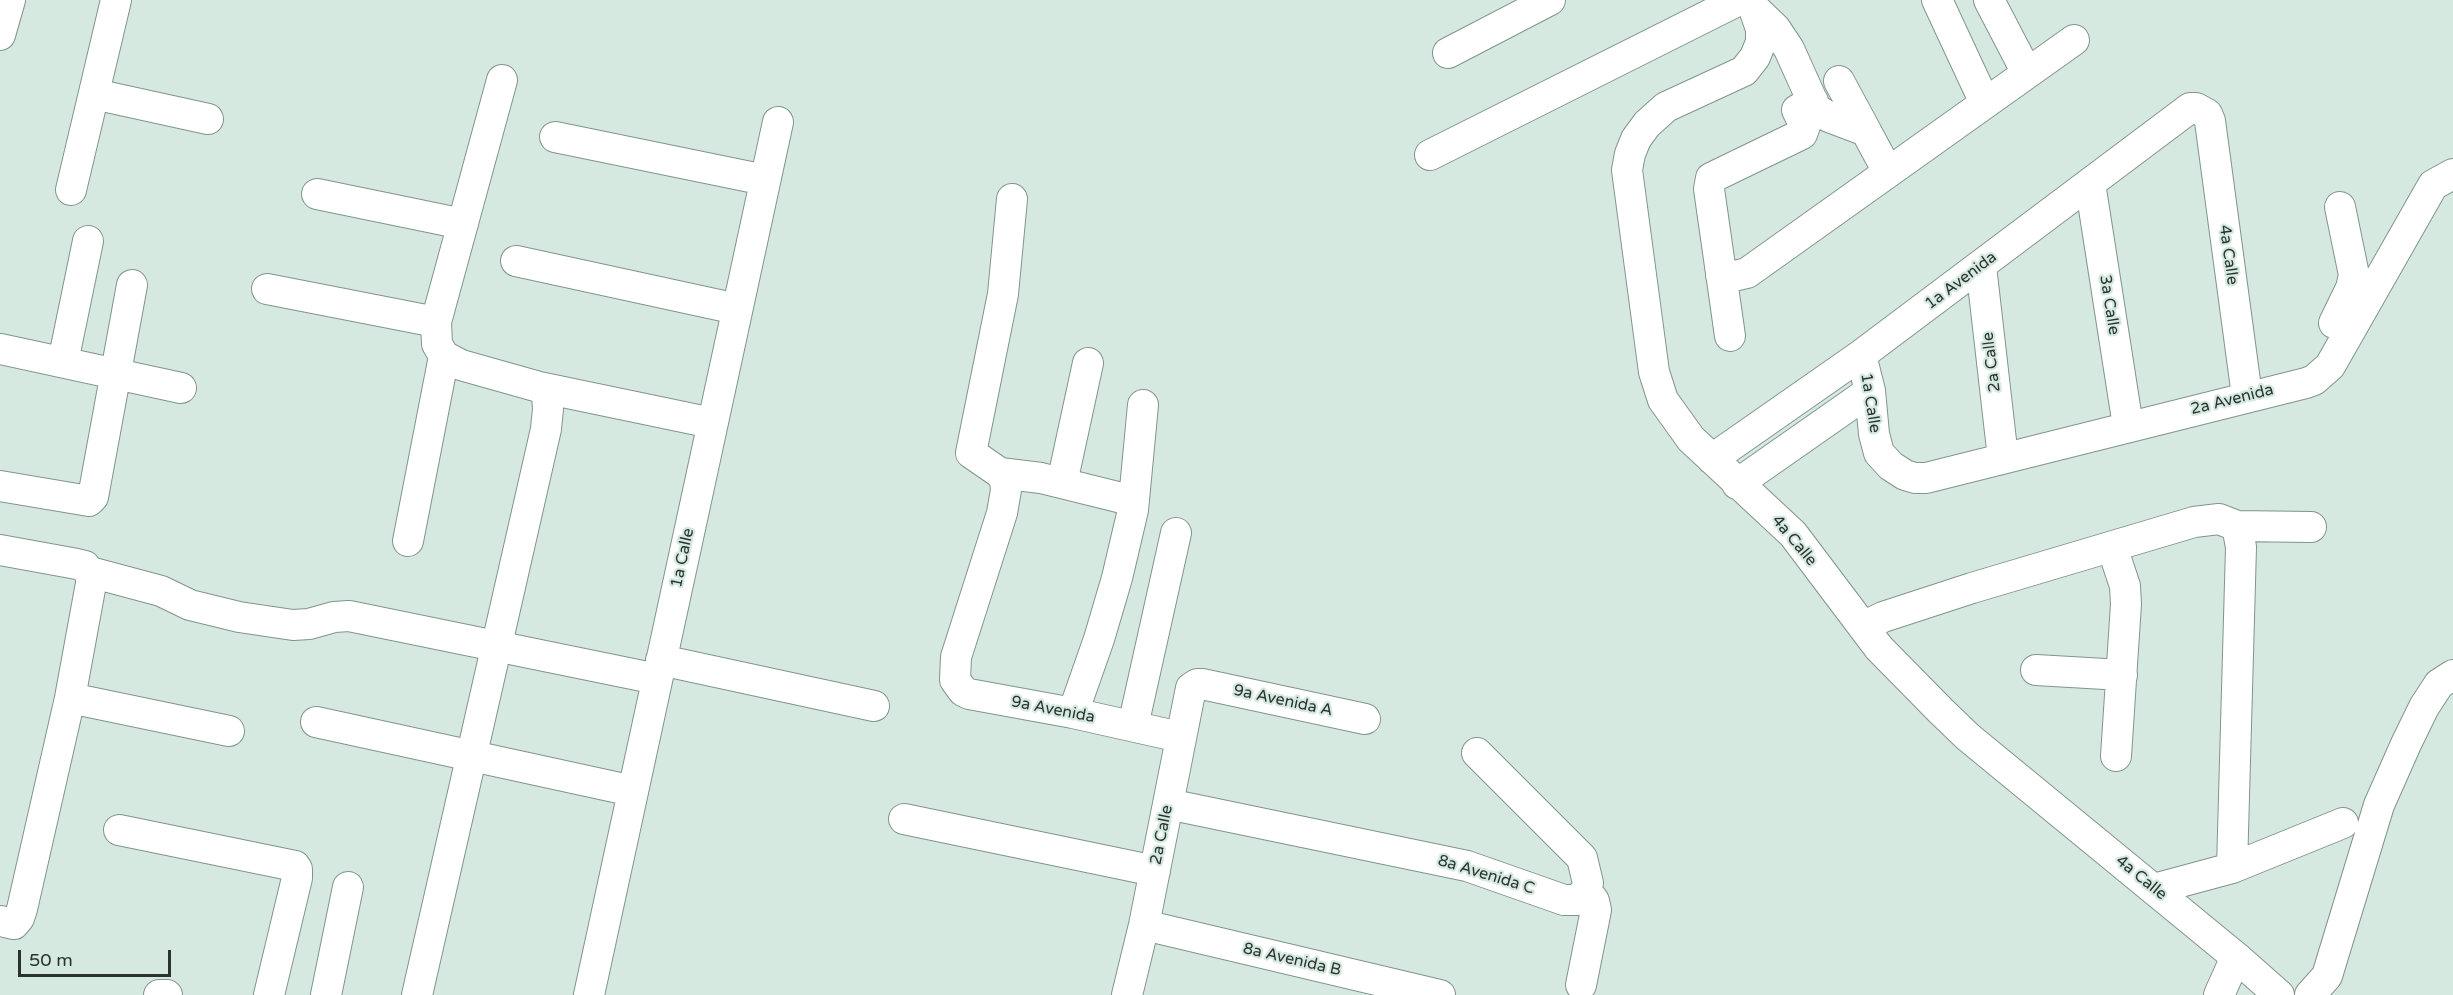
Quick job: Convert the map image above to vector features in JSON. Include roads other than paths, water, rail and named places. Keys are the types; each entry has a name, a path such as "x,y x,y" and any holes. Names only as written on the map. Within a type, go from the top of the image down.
{"street":[{"path":"0,35 10,0"},
{"path":"71,190 116,0"},
{"path":"1448,53 1550,0"},
{"path":"1937,0 1985,103"},
{"path":"1989,0 2027,73"},
{"path":"1748,3 1761,29 1761,42 1805,106 1866,132"},
{"path":"1730,336 1709,189 1711,178 1802,134 1805,126 1805,106 1789,49 1775,28 1748,3"},
{"path":"1430,155 1748,3"},
{"path":"1721,276 1747,273 2074,40"},
{"name":"4a Calle","path":"1761,42 1755,57 1744,71 1666,107 1647,124 1636,139 1630,154 1627,170 1654,372 1663,400 1691,439 1793,534 1863,627 1895,664 1968,736 2279,995"},
{"path":"502,80 436,322 437,344 444,356 461,365 539,387 712,423"},
{"path":"1839,81 1888,172"},
{"path":"94,94 208,119"},
{"name":"1a Avenida","path":"1712,459 1861,355 2190,108 2196,108 2208,114"},
{"name":"4a Calle","path":"2208,114 2247,396"},
{"name":"1a Calle","path":"589,995 778,122"},
{"path":"555,137 765,180"},
{"name":"2a Avenida","path":"1905,476 1926,478 2314,380 2330,366 2433,185 2453,174"},
{"name":"3a Calle","path":"2090,183 2128,426"},
{"path":"317,194 463,224"},
{"path":"1012,199 1003,294 971,453 1000,473 1025,475 1134,501"},
{"path":"2306,383 2351,288 2354,275 2340,207"},
{"path":"63,362 88,241"},
{"path":"516,261 737,309"},
{"name":"2a Calle","path":"1981,266 2003,458"},
{"path":"0,486 75,500 91,500 95,493 132,285"},
{"path":"267,289 436,322"},
{"path":"0,348 181,388"},
{"name":"1a Calle","path":"1861,355 1870,391 1874,434 1880,453 1891,466 1905,476"},
{"path":"408,541 444,356"},
{"path":"1062,483 1088,363"},
{"path":"417,995 546,429 547,394 539,387"},
{"path":"1737,484 1870,391"},
{"path":"1073,713 1118,578 1134,501 1143,405"},
{"name":"9a Avenida","path":"1000,473 1005,480 1006,489 1002,513 956,657 955,680 963,691 1180,737"},
{"path":"1863,627 1883,617 1972,588 2194,522 2219,519 2238,526 2311,527"},
{"path":"2232,868 2241,559 2238,526"},
{"path":"1133,726 1176,533"},
{"path":"2112,548 2125,586 2116,756"},
{"path":"0,550 85,566 92,578 70,698 22,909 14,924 0,921"},
{"path":"90,572 161,591 190,605 239,617 293,625 350,616 497,646 659,669 874,706"},
{"path":"2036,670 2122,675"},
{"path":"2310,995 2327,976 2379,805 2406,744 2424,706 2439,684 2453,675"},
{"name":"2a Calle","path":"1126,995 1144,925 1191,688 1202,684"},
{"name":"9a Avenida A","path":"1202,684 1365,719"},
{"path":"70,698 229,731"},
{"path":"316,722 633,790"},
{"path":"1477,753 1582,858 1588,876 1586,890 1594,901 1596,910 1581,985"},
{"name":"8a Avenida C","path":"1168,804 1467,866 1564,900 1578,900 1586,890"},
{"path":"904,819 1155,871"},
{"path":"2154,889 2232,868 2343,823"},
{"path":"119,830 295,866 297,878 269,995"},
{"path":"326,995 348,887"},
{"name":"8a Avenida B","path":"1144,925 1440,995"},
{"path":"2219,995 2236,957"},
{"path":"159,995 167,995"}]}
